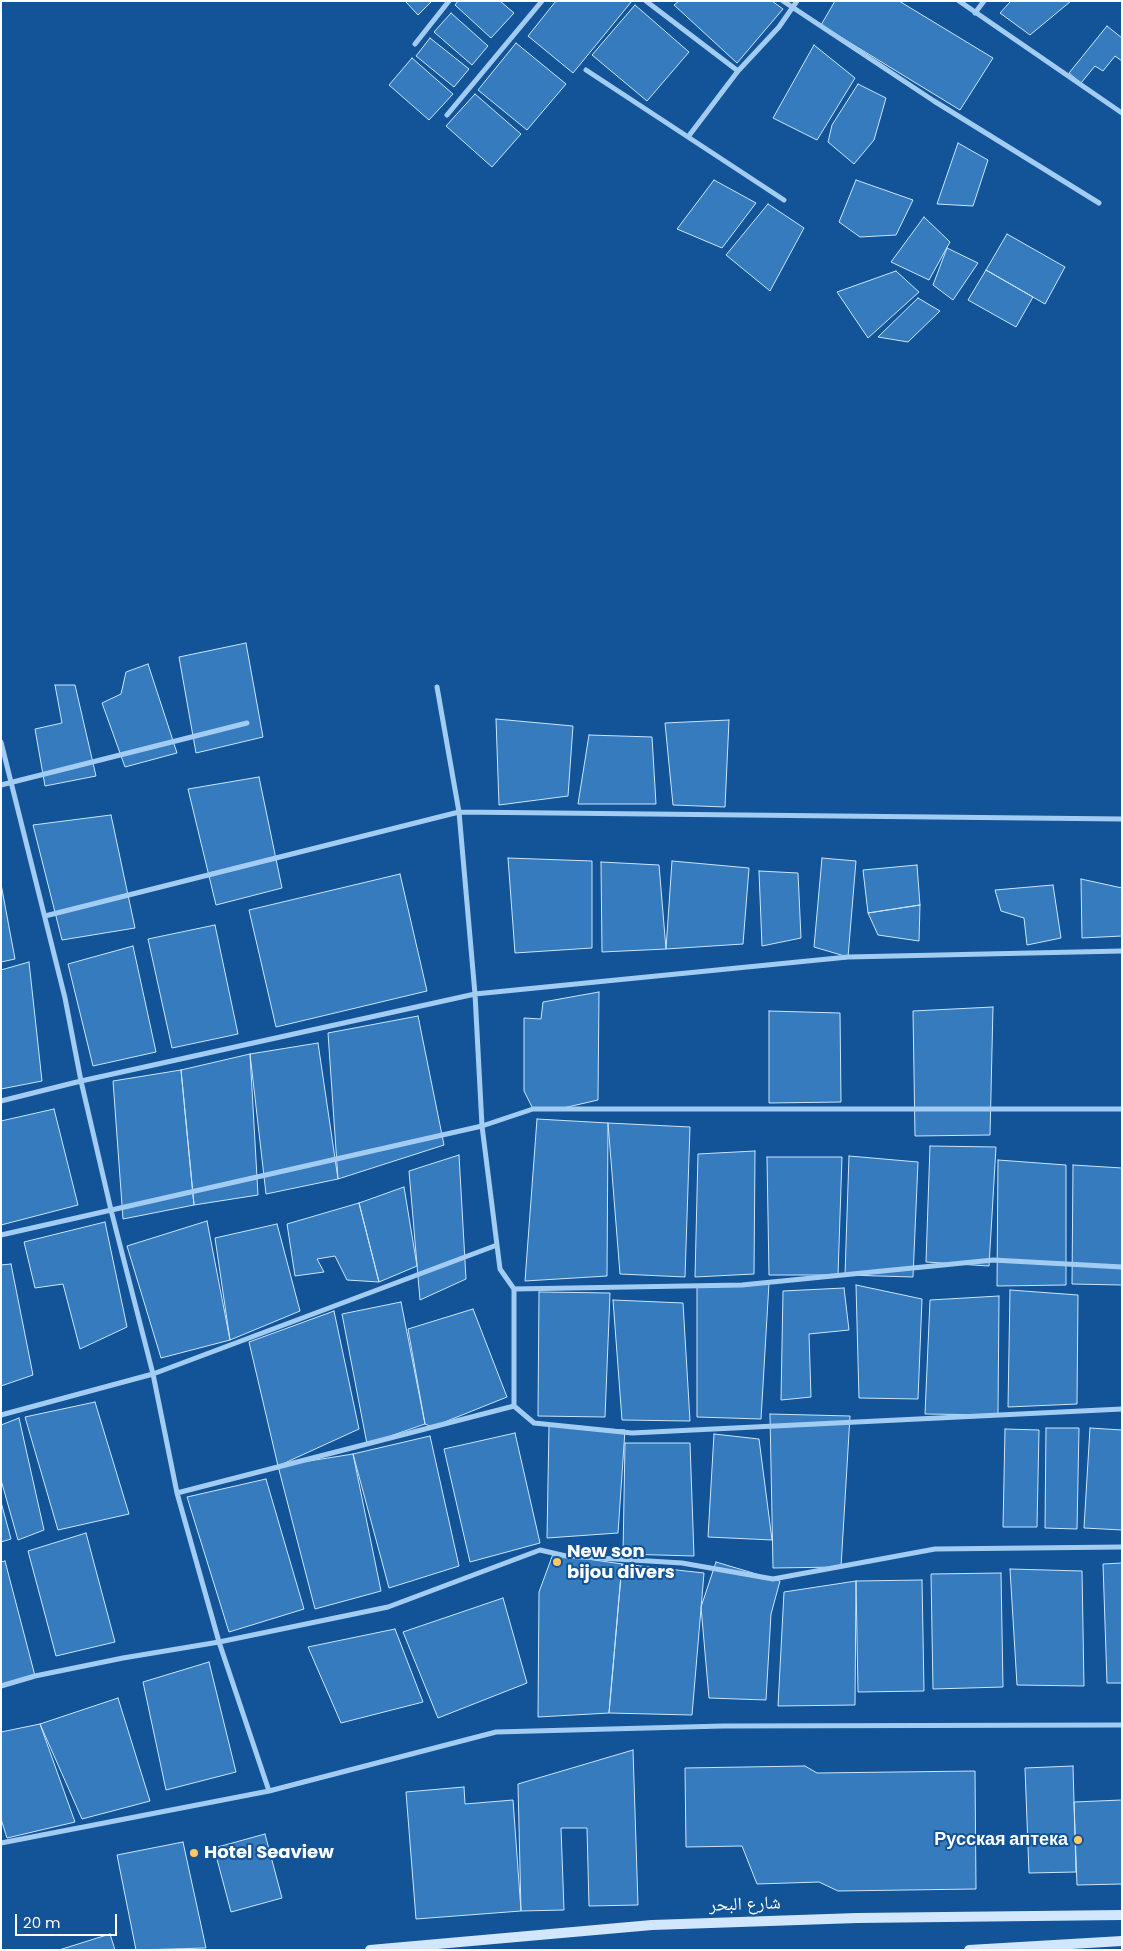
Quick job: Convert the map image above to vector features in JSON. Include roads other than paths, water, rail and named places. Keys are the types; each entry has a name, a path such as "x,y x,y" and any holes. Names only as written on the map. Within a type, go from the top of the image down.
{"main road":[{"name":"شارع البحر","path":"370,1950 652,1925 857,1918 1122,1915"},
{"path":"969,1950 1122,1941"}],"street":[{"path":"415,44 449,1"},
{"path":"447,115 542,1"},
{"path":"646,1 738,71"},
{"path":"783,1 934,101 1099,203"},
{"path":"688,137 738,71 779,27 797,1"},
{"path":"959,1 1122,113"},
{"path":"975,13 984,1"},
{"path":"586,70 784,200"},
{"path":"437,687 459,812 475,994 482,1126 500,1269 514,1289 514,1406"},
{"path":"1,785 247,723"},
{"path":"1,742 65,998 81,1081 111,1210 153,1374 177,1493 219,1642 268,1791"},
{"path":"45,916 459,812 1122,819"},
{"path":"1,1101 81,1081 475,994 848,957 1122,951"},
{"path":"1,1235 482,1126 533,1109 1122,1109"},
{"path":"1,1415 153,1374 497,1245"},
{"path":"514,1289 742,1285 993,1260 1122,1266"},
{"path":"177,1493 514,1406"},
{"path":"514,1406 534,1422 632,1434 1122,1409"},
{"path":"1,1686 35,1676 123,1658 219,1642 388,1608 540,1550 566,1556 682,1563 773,1579 935,1549 1122,1547"},
{"path":"1,1843 268,1791 496,1732 733,1726 1122,1725"}],"place":[{"name":"New son bijou divers","path":"557,1562"},
{"name":"Русская аптека","path":"1078,1840"},
{"name":"Hotel Seaview","path":"194,1853"}]}
